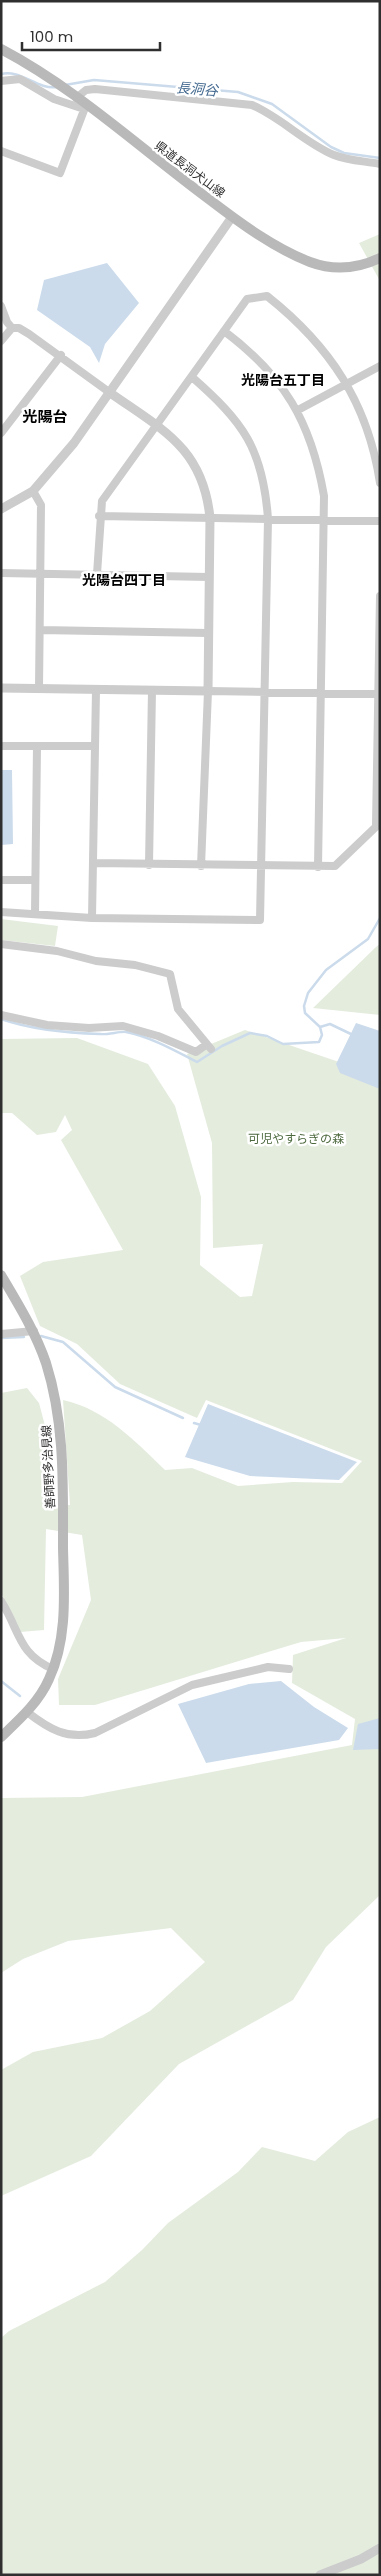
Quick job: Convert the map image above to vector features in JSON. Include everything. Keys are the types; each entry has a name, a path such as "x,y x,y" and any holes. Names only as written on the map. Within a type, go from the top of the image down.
{"main road":[{"name":"県道長洞犬山線","path":"1,49 64,87 85,107 232,217 280,247 311,262 343,269 356,267 380,258"},
{"name":"善師野多治見線","path":"1,1275 34,1331 56,1401 62,1442 64,1606 60,1647 42,1691 27,1712 1,1737"}],"street":[{"path":"1,82 20,79 54,99 85,107 60,173 1,151"},
{"path":"76,98 86,90 95,89 252,105 268,112 335,156 380,164"},
{"path":"1,509 33,491 74,443 232,217"},
{"path":"97,574 102,501 247,299 267,296 293,316 322,347 348,384 367,429 380,483"},
{"path":"1,306 7,322 12,328"},
{"path":"1,342 12,328"},
{"path":"12,328 19,328 61,355 109,392 156,424 186,450 198,469 208,497 210,518 208,691 201,866"},
{"path":"224,331 244,346 282,386 298,410 318,462 324,496 318,867"},
{"path":"1,433 61,355"},
{"path":"298,410 380,366"},
{"path":"1,912 92,918 260,920 268,519 266,495 260,463 241,426 222,404 192,377"},
{"path":"33,491 41,505 39,688"},
{"path":"100,516 380,521"},
{"path":"1,573 208,577"},
{"path":"93,863 201,866 335,866 378,824 380,596"},
{"path":"40,630 208,633"},
{"path":"1,688 379,694"},
{"path":"92,918 96,690"},
{"path":"149,865 152,690"},
{"path":"1,746 94,746"},
{"path":"34,913 37,746"},
{"path":"1,880 35,880"},
{"path":"1,944 56,951 96,961 135,965 170,974 178,1009 209,1046 196,1052 158,1036 123,1026 88,1028 47,1025 1,1015"},
{"path":"1,1334 34,1331"},
{"path":"1,1602 28,1654 37,1662 53,1668"},
{"path":"27,1712 59,1733 84,1736 101,1730 192,1685 268,1667 289,1668"},
{"path":"320,2575 361,2560 380,2548"}],"green space":[{"path":"380,234 380,281 359,243"},
{"path":"1,919 58,926 55,946 1,940"},
{"path":"380,944 380,1015 313,1008 376,947"},
{"name":"可児やすらぎの森","path":"245,1030 380,1076 380,1895 326,1947 293,2000 179,2064 91,2156 1,2196 1,2070 33,2052 102,2038 150,2011 205,1962 171,1928 68,1941 23,1959 1,1973 1,1798 82,1797 352,1745 355,1719 292,1683 293,1655 346,1638 301,1642 95,1705 59,1705 58,1679 91,1600 82,1535 46,1529 44,1630 20,1632 1,1593 1,1393 27,1388 39,1403 53,1456 52,1505 70,1505 63,1400 78,1404 106,1418 131,1437 165,1470 192,1468 238,1486 293,1482 342,1483 362,1461 206,1400 197,1418 120,1384 77,1344 40,1326 20,1276 43,1262 123,1250 61,1140 72,1130 65,1115 56,1132 37,1135 12,1113 1,1113 1,1039 77,1038 148,1064 175,1106 201,1197 200,1265 240,1297 252,1296 263,1244 213,1248 212,1143 187,1054"},
{"path":"380,2117 380,2575 1,2575 1,2338 9,2331 105,2282 142,2250 168,2223 238,2172 262,2147 315,2161 348,2132"}],"water":[{"path":"107,263 139,303 105,344 99,363 90,347 37,310 44,280"},
{"path":"1,770 12,770 13,844 1,845"},
{"path":"356,1023 380,1031 380,1089 340,1073 336,1064"},
{"path":"208,1404 357,1462 339,1480 250,1476 185,1457"},
{"path":"281,1681 314,1707 348,1728 339,1740 206,1763 178,1704 249,1684"},
{"path":"380,1718 380,1749 353,1750 358,1724"}],"waterway":[{"name":"長洞谷","path":"1,74 15,74 43,86 57,87"},
{"name":"長洞谷","path":"65,85 94,80 238,92 272,104 331,147 344,153 380,158"},
{"path":"1,1019 25,1026 62,1032 103,1034 126,1032 153,1041 197,1062 222,1046 250,1033 267,1036 283,1044 319,1042 322,1035 320,1027 305,1013 304,1006 308,993 326,970 368,939 380,918"},
{"path":"320,1027 330,1024 353,1035"},
{"path":"41,1336 63,1342 115,1387 183,1418"},
{"path":"1,1338 24,1337"},
{"path":"194,1423 201,1425"},
{"path":"1,1681 20,1696"}],"district":[{"name":"光陽台五丁目","path":"283,380"},
{"name":"光陽台","path":"45,416"},
{"name":"光陽台四丁目","path":"124,580"}]}
